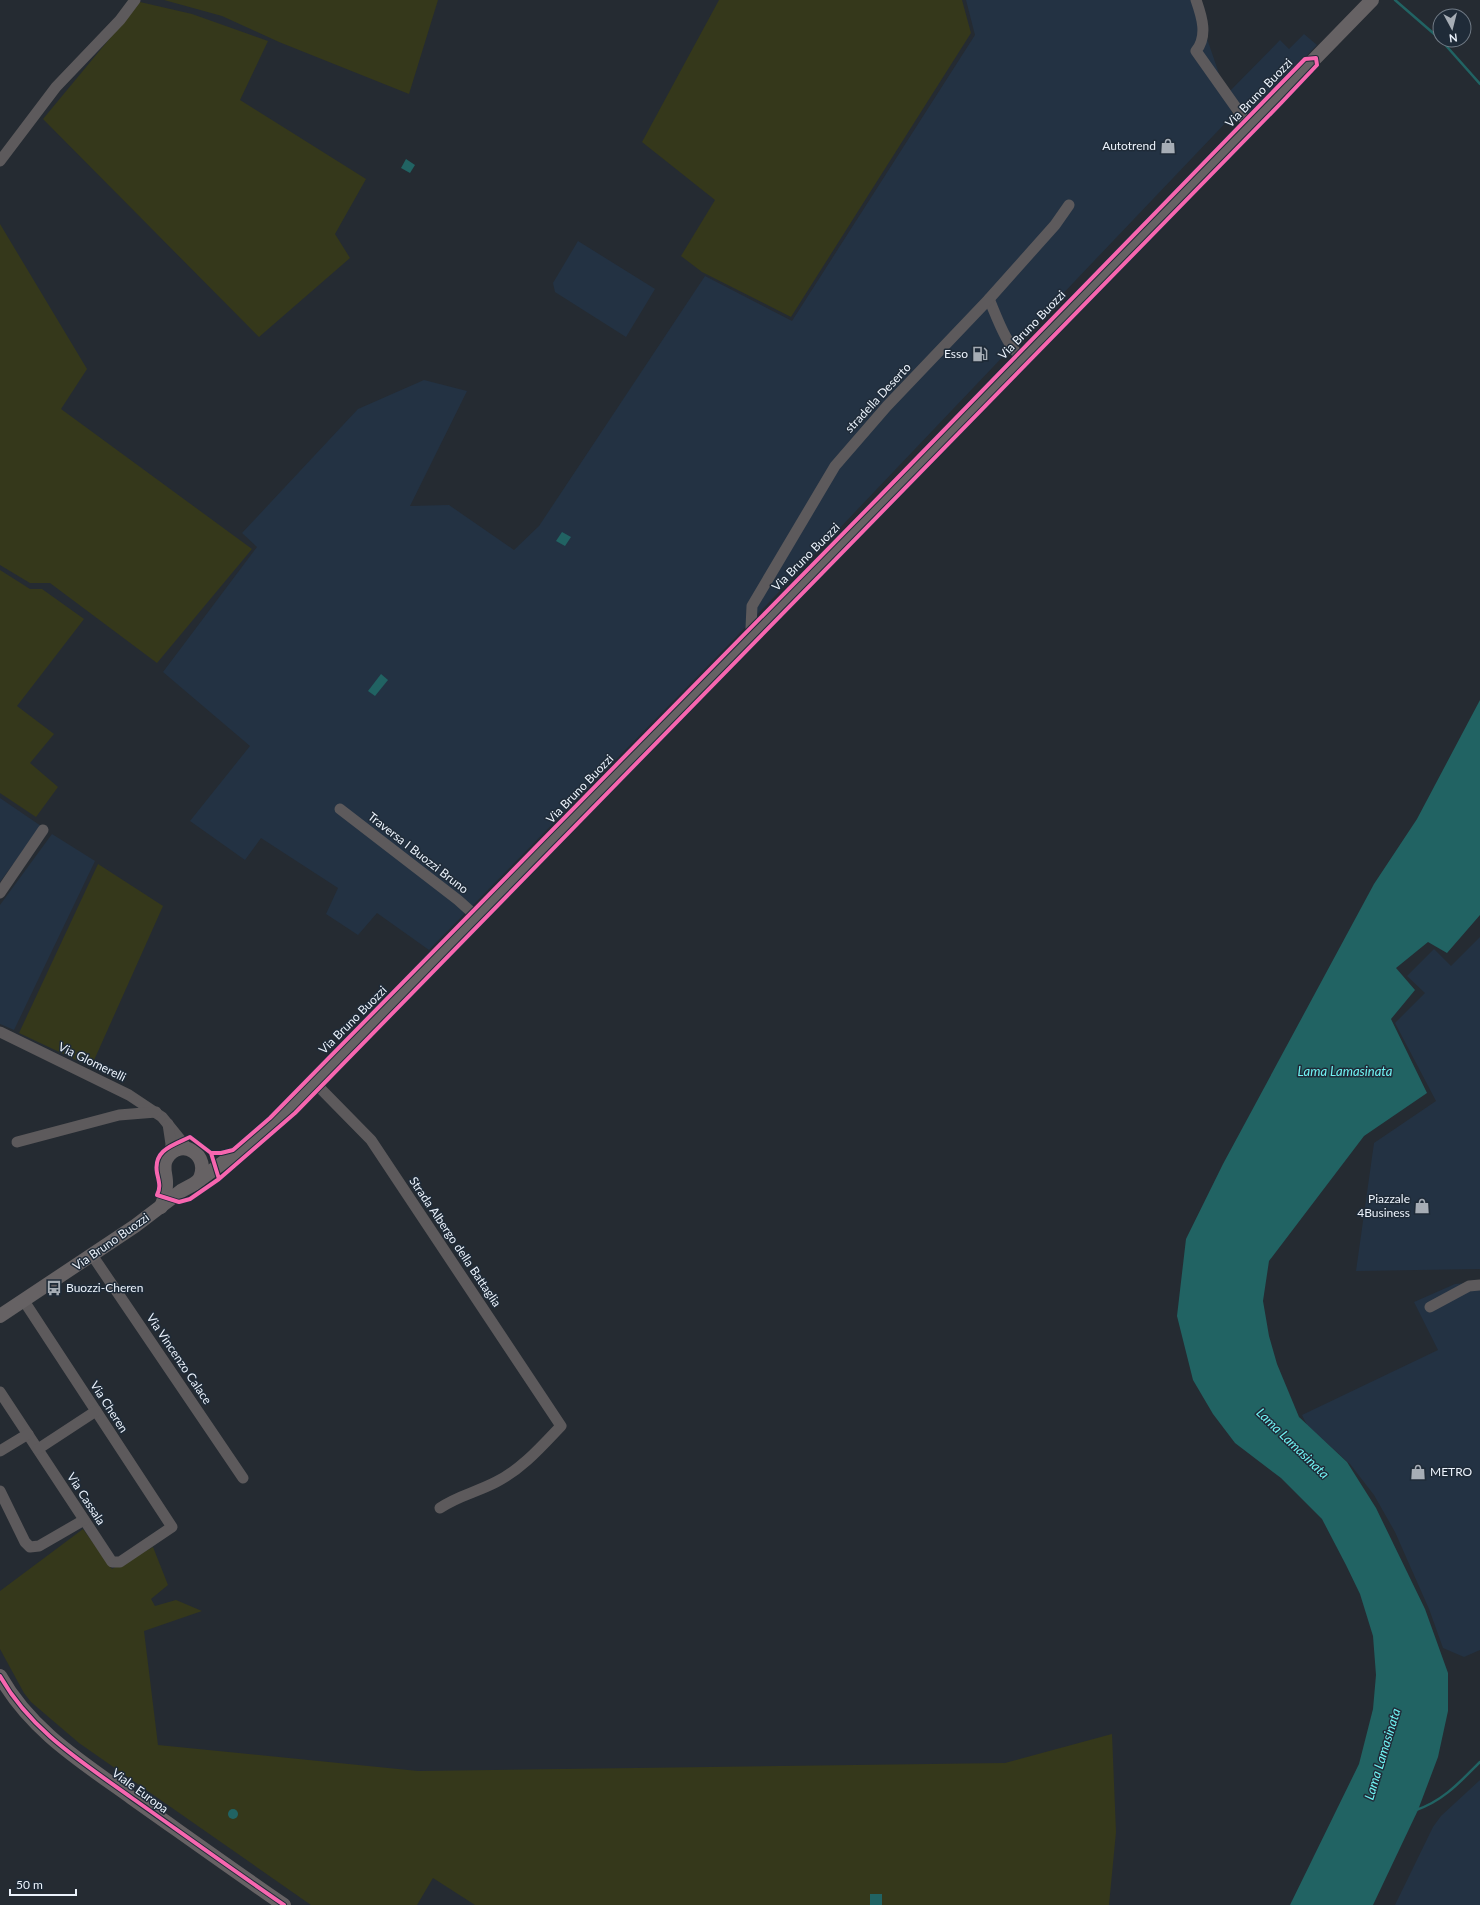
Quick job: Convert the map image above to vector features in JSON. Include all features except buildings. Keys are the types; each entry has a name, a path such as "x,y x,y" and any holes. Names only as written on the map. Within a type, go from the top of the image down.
{"main road":[{"name":"Via Bruno Buozzi","path":"0,1316 92,1255 232,1158 267,1130 478,918 1372,0"},
{"path":"161,1207 165,1195 166,1177 164,1164 170,1153 176,1150 194,1152 213,1158 232,1158"},
{"path":"166,1177 175,1186 194,1183 203,1168 194,1152"},
{"name":"Viale Europa","path":"0,1676 15,1701 27,1716 71,1754 208,1853 284,1905"}],"street":[{"path":"0,161 56,88 120,20 135,0"},
{"path":"1196,0 1203,23 1202,44 1196,51 1250,126"},
{"name":"stradella Deserto","path":"755,634 751,628 752,606 835,466 877,417 989,299 1051,230 1069,205"},
{"path":"989,299 1017,355 1023,358"},
{"name":"Traversa I Buozzi Bruno","path":"340,809 458,900 478,918"},
{"path":"0,893 43,830"},
{"name":"Via Glomerelli","path":"0,1032 129,1095 156,1112 194,1152"},
{"name":"Strada Albergo della Battaglia","path":"315,1083 370,1140 561,1426 519,1467 496,1482 473,1493 452,1499 440,1508"},
{"path":"119,1115 128,1106 129,1095"},
{"path":"17,1142 119,1115 156,1112"},
{"path":"168,1124 170,1153"},
{"name":"Via Vincenzo Calace","path":"92,1255 243,1478"},
{"path":"1430,1307 1469,1286 1480,1285"},
{"name":"Via Cheren","path":"24,1300 172,1527"},
{"name":"Via Cassala","path":"0,1392 112,1562 120,1562 172,1527"},
{"path":"38,1449 96,1411"},
{"path":"0,1451 28,1434"},
{"path":"0,1491 25,1542 30,1547 39,1546 84,1520"}],"shaded area":[{"path":"164,0 438,0 409,94 279,42 222,16"},
{"path":"719,0 962,0 971,33 791,317 702,272 681,256 715,200 642,142"},
{"path":"966,0 1194,0 1233,115 736,637 429,950 377,913 358,935 326,914 338,888 261,838 245,860 190,821 250,746 163,672 257,547 242,533 358,409 424,380 467,391 410,506 449,505 514,550 539,526 705,276 792,321 975,35"},
{"path":"140,2 192,14 268,41 240,100 366,179 335,234 350,258 259,337 43,119"},
{"path":"1304,34 1317,45 1246,118 1228,93 1280,40 1289,49"},
{"path":"0,224 87,369 61,409 252,549 157,663 50,583 30,583 0,565"},
{"path":"578,241 655,289 626,337 555,292 553,283"},
{"path":"0,570 30,589 42,589 84,619 17,706 54,734 30,763 58,787 36,817 0,793"},
{"path":"0,798 41,826 0,882"},
{"path":"52,834 95,861 14,1030 0,1024 0,905"},
{"path":"98,864 163,906 91,1067 19,1033"},
{"name":"Piazzale 4Business","path":"1480,937 1480,1269 1356,1271 1374,1143 1436,1101 1395,1023 1425,993 1407,976 1434,949 1451,966"},
{"name":"METRO","path":"1480,1282 1480,1650 1464,1657 1443,1648 1429,1609 1395,1532 1374,1495 1350,1464 1307,1425 1302,1415 1438,1350 1414,1302 1455,1284"},
{"path":"83,1529 112,1569 153,1547 168,1585 151,1599 155,1606 176,1600 202,1611 144,1631 158,1745 418,1771 1005,1763 1112,1734 1116,1832 1109,1905 475,1905 433,1878 417,1905 311,1905 79,1743 31,1702 24,1693 0,1649 0,1591"},
{"path":"1480,1780 1480,1905 1395,1905 1433,1827 1441,1816"}],"water":[{"path":"406,159 415,165 410,173 401,168"},
{"path":"562,532 571,537 565,546 556,541"},
{"path":"381,674 388,680 375,696 368,691"},
{"name":"Lama Lamasinata","path":"1480,700 1480,915 1447,953 1428,942 1396,968 1415,990 1391,1019 1427,1093 1364,1136 1269,1261 1263,1301 1269,1336 1277,1364 1299,1417 1347,1462 1376,1508 1425,1609 1448,1673 1448,1711 1438,1757 1418,1810 1373,1905 1290,1905 1359,1764 1373,1709 1376,1675 1373,1636 1360,1594 1322,1519 1281,1478 1235,1443 1213,1414 1193,1380 1177,1316 1186,1239 1223,1164 1374,884 1417,819"},
{"path":"233,1809 238,1814 233,1819 228,1814"},
{"path":"870,1894 882,1894 882,1905 870,1905"}],"waterway":[{"name":"Lama Lamasinata","path":"1395,0 1432,32"},
{"name":"Lama Lamasinata","path":"1448,48 1480,84"},
{"path":"1416,1810 1435,1802 1458,1784 1480,1762"}],"cycle path":[{"path":"211,1153 219,1179 190,1199 179,1202 157,1195 159,1189 157,1173 158,1159 166,1149 190,1137 211,1153 221,1153 233,1150 270,1118 879,497 1305,59 1316,58 1317,65 1282,102 295,1113 219,1179"},
{"path":"0,1676 13,1696 27,1713 42,1729 76,1758 284,1905"}],"place":[{"name":"Autotrend","path":"1168,146"},
{"name":"Esso","path":"980,354"},
{"name":"Piazzale 4Business","path":"1422,1206"},
{"name":"Buozzi-Cheren","path":"54,1288"},
{"name":"METRO","path":"1418,1472"}]}
